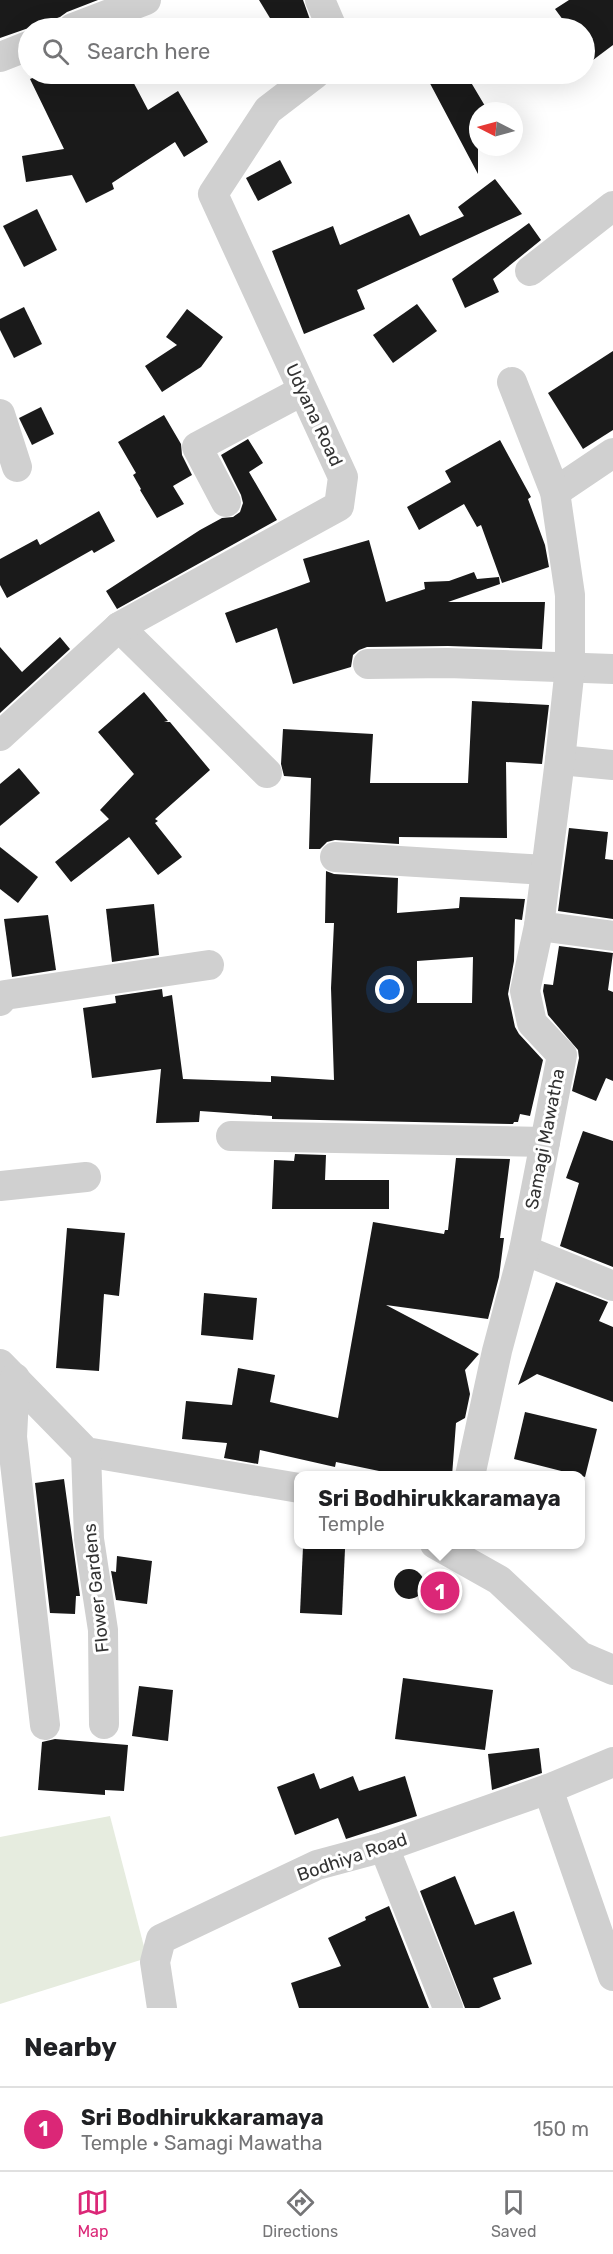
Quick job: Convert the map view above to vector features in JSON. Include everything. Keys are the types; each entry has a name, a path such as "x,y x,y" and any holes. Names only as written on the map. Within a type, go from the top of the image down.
{"street":[{"path":"99,18 146,0"},
{"path":"320,0 328,18"},
{"path":"0,57 18,50"},
{"name":"Udyana Road","path":"0,736 119,627 339,506 343,477 213,194 268,110 302,84"},
{"path":"530,271 613,206"},
{"name":"Samagi Mawatha","path":"471,1471 497,1351 524,1250 562,1054 532,1023 525,991 539,926 560,760 570,668 570,595 555,492 512,382"},
{"path":"226,502 197,447 302,391"},
{"path":"0,414 17,467"},
{"path":"555,492 613,453"},
{"path":"119,627 267,772"},
{"path":"368,664 448,663 613,669"},
{"path":"560,760 613,765"},
{"path":"335,857 546,870"},
{"path":"539,926 613,936"},
{"path":"0,1001 5,995 209,965"},
{"path":"231,1136 545,1142"},
{"path":"0,1186 86,1177"},
{"path":"524,1250 613,1286"},
{"path":"8,1371 86,1452 294,1487"},
{"path":"8,1371 12,1437 45,1725"},
{"name":"Flower Gardens","path":"86,1452 89,1539 103,1630 104,1725"},
{"path":"450,1549 499,1580 580,1656 613,1670"},
{"name":"Bodhiya Road","path":"162,2008 155,1962 161,1939 317,1865 384,1847 548,1789 613,1762"},
{"path":"548,1789 613,1976"},
{"path":"384,1847 448,2008"}],"shaded area":[{"path":"110,1816 147,1958 0,2004 0,1837"}],"building":[{"path":"0,0 98,0 57,18 18,18 18,32 0,38"},
{"path":"259,0 303,0 309,18 270,18"},
{"path":"569,0 613,0 613,45 595,58 595,18 562,18 555,9"},
{"path":"32,84 134,84 148,110 178,91 208,142 184,157 175,142 112,183 114,189 86,203 72,175 26,182 22,156 64,149"},
{"path":"430,84 472,84 483,102 469,102 469,156 478,156 478,174"},
{"path":"280,160 292,183 258,201 246,178"},
{"path":"495,179 522,214 357,290 365,309 304,334 272,251 333,226 340,245 409,214 420,236 464,216 458,207"},
{"path":"37,209 57,250 24,267 3,226"},
{"path":"529,223 541,240 493,279 499,292 465,308 452,279"},
{"path":"417,304 437,331 393,363 373,335"},
{"path":"24,307 42,344 14,358 0,330 0,319"},
{"path":"187,309 223,337 201,367 162,392 145,366 177,345 166,337"},
{"path":"613,351 613,430 583,449 548,393"},
{"path":"41,407 54,434 32,445 19,418"},
{"path":"164,415 181,444 182,455 192,475 173,486 184,504 157,518 140,490 133,475 136,473 118,442"},
{"path":"248,439 263,463 249,472 277,520 117,609 106,591 200,530 222,518 233,517 240,512 243,503 241,495 221,455"},
{"path":"500,440 531,497 528,499 545,545 549,567 502,583 481,525 477,527 464,504 419,530 407,507 451,482 445,471"},
{"path":"99,511 115,541 94,553 92,550 7,598 0,585 0,559 37,539 40,545"},
{"path":"369,540 386,602 425,589 424,582 449,581 474,572 477,579 499,577 500,584 448,602 545,602 542,649 448,646 367,647 353,655 351,667 293,684 277,628 236,643 225,613 310,582 303,559"},
{"path":"60,637 70,649 0,713 0,647 22,672"},
{"path":"144,692 168,721 164,722 170,722 210,770 155,819 158,821 155,823 182,857 158,875 129,837 71,882 55,862 109,819 100,810 134,774 98,732"},
{"path":"472,701 549,705 542,764 506,762 507,838 399,837 399,844 335,840 327,842 320,849 309,849 311,778 284,776 281,764 283,729 373,734 370,783 468,783"},
{"path":"19,768 40,793 0,826 0,784"},
{"path":"569,828 608,832 605,859 613,860 613,919 558,911"},
{"path":"0,847 38,877 18,903 0,889"},
{"path":"326,871 334,874 398,878 397,913 459,908 460,897 525,899 522,920 515,919 514,961 508,994 515,1027 543,1060 530,1116 520,1114 518,1122 513,1124 272,1119 272,1116 200,1111 199,1122 156,1123 161,1069 92,1078 83,1008 116,1003 115,996 162,989 163,997 172,995 183,1079 271,1082 271,1076 334,1080 331,988 334,923 325,923","holes":["473,957 472,1003 417,1003 417,961"]},
{"path":"154,904 159,955 112,962 106,909"},
{"path":"48,915 56,970 12,977 4,919"},
{"path":"559,946 613,953 608,990 613,992 613,1081 606,1078 596,1101 572,1091 579,1058 578,1050 548,1015 543,991 544,984 553,985"},
{"path":"583,1131 613,1141 613,1267 560,1246 579,1183 566,1178"},
{"path":"295,1154 326,1155 325,1180 389,1180 389,1209 272,1209 274,1160 294,1161"},
{"path":"456,1158 510,1159 500,1238 504,1238 499,1277 488,1319 386,1305 479,1354 465,1370 470,1394 465,1418 456,1423 452,1471 379,1471 336,1462 335,1467 260,1450 258,1464 224,1458 227,1443 182,1439 186,1401 232,1405 238,1368 275,1375 270,1402 338,1418 373,1222 444,1234 445,1230 448,1230"},
{"path":"67,1228 125,1233 119,1296 104,1294 99,1371 56,1368"},
{"path":"556,1282 608,1302 599,1321 613,1327 613,1402 537,1374 518,1385"},
{"path":"204,1293 257,1298 253,1340 201,1335"},
{"path":"525,1412 597,1429 585,1477 585,1471 561,1471 514,1459"},
{"path":"64,1479 80,1596 76,1596 75,1614 50,1613 35,1483"},
{"path":"303,1549 345,1549 342,1615 300,1613"},
{"path":"117,1556 152,1561 147,1604 116,1600 111,1571 116,1572"},
{"path":"409,1569 420,1573 424,1584 420,1595 409,1599 398,1595 394,1584 398,1573"},
{"path":"403,1678 493,1690 485,1750 395,1739"},
{"path":"139,1686 173,1690 168,1741 132,1736"},
{"path":"55,1739 128,1745 124,1791 105,1790 105,1795 38,1790 42,1742"},
{"path":"539,1748 542,1773 492,1790 488,1754"},
{"path":"314,1773 320,1789 353,1776 359,1791 405,1776 417,1816 346,1839 338,1818 295,1835 277,1787"},
{"path":"455,1876 475,1925 514,1911 532,1964 493,1978 501,1999 479,2008 465,2008 420,1891"},
{"path":"389,1906 429,2008 299,2008 291,1983 341,1966 328,1938"}],"place":[{"name":"Sri Bodhirukkaramaya","path":"440,1591"}]}
